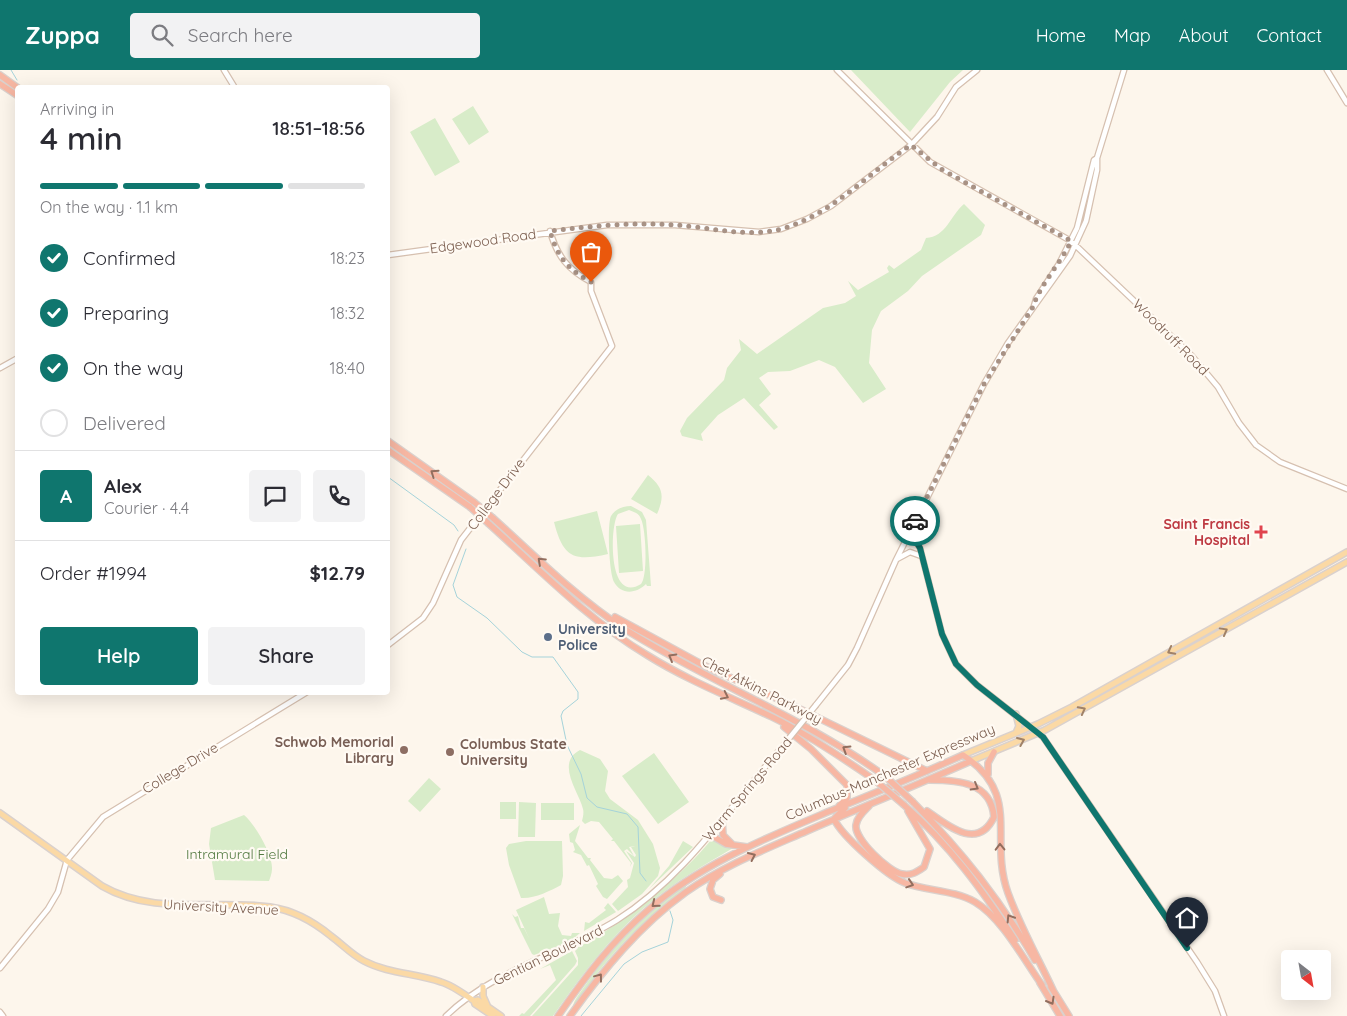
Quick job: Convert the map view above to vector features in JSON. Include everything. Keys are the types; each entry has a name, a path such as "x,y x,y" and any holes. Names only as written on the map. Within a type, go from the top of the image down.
{"highway":[{"path":"0,75 15,86"},
{"path":"1,85 15,94"},
{"name":"Chet Atkins Parkway","path":"390,444 472,505 489,524 566,594 632,646 690,680 773,718 826,747 876,782 904,805 940,840 995,909 1060,1016"},
{"name":"Chet Atkins Parkway","path":"390,451 494,518 587,602 638,637 691,667 828,738 886,777 953,843 984,880 1009,915 1069,1016"},
{"path":"567,584 618,620 659,642 927,772"},
{"path":"773,718 811,749 847,785 847,798 834,810"},
{"path":"988,776 988,763 994,752"},
{"path":"963,755 988,776 998,798 1001,810 1001,861 1008,893 1053,990"},
{"name":"Columbus-Manchester Expressway","path":"558,1016 603,955 648,910 705,869 747,847 927,772 963,755"},
{"name":"Columbus-Manchester Expressway","path":"570,1016 611,961 636,934 685,893 730,866 834,819 971,761"},
{"path":"913,802 940,821 966,834 976,834 990,824 994,817 994,809 987,796 976,787 956,780 928,780"},
{"path":"852,802 840,811 834,819 843,834 887,873 904,882 958,895 975,902 991,914 1042,985"},
{"path":"870,805 857,822 858,834 862,841 891,869 901,874 909,875 924,867 930,849 904,805"},
{"path":"722,819 723,835 734,845"},
{"path":"709,834 719,842 747,847"},
{"path":"721,900 713,897 710,889 713,880 730,866"}],"main road":[{"name":"Columbus-Manchester Expressway","path":"963,755 1032,726 1074,705 1347,552"},
{"name":"Columbus-Manchester Expressway","path":"971,761 1039,733 1347,562"},
{"path":"1281,599 1304,582 1305,576"},
{"path":"1016,714 1019,726 1016,733"},
{"name":"University Avenue","path":"0,813 102,886 120,896 136,901 173,905 269,906 288,910 319,927 366,962 391,972 442,982 474,1001 478,1000 501,1016"},
{"path":"483,987 484,1000 489,1008"},
{"path":"474,1001 475,1004 493,1016"}],"street":[{"path":"224,70 233,85"},
{"name":"Woodruff Road","path":"836,70 911,145 936,166 1073,243 1191,355 1218,387 1239,423 1256,444 1280,462 1330,480 1347,489"},
{"name":"Edgewood Road","path":"390,255 607,224 636,224 759,232 781,229 807,219 831,206 911,145 937,117 956,87 977,70"},
{"name":"Warm Springs Road","path":"650,894 682,866 848,666 896,560 984,384 1073,243 1083,211 1094,160 1097,158 1124,70"},
{"path":"1327,70 1347,103"},
{"name":"College Drive","path":"390,643 423,618 433,603 461,540 612,346 591,292 591,282 566,266 556,249 550,231"},
{"path":"0,368 15,360"},
{"path":"910,532 922,557 942,634 956,664 977,685 1039,733 1197,962 1214,990 1224,1016"},
{"path":"896,560 910,552 919,554 922,557"},
{"name":"College Drive","path":"67,860 97,823 109,812 302,695"},
{"path":"0,968 48,909 58,892 67,860"},
{"name":"Gentian Boulevard","path":"446,1016 483,987 585,938 618,919 650,894"},
{"path":"0,1012 3,1016"}],"green space":[{"path":"851,70 963,70 950,82 910,132"},
{"path":"473,106 489,132 469,145 452,119"},
{"path":"435,118 460,162 435,176 410,132"},
{"path":"964,204 985,225 981,235 922,276 908,291 881,311 872,330 869,363 886,389 863,403 835,367 819,360 790,371 768,372 759,378 771,394 759,405 778,427 774,430 744,398 718,415 701,434 703,441 682,436 680,431 687,418 724,380 727,368 741,350 739,339 757,354 823,308 845,303 856,296 848,281 858,290 889,272 887,268 889,265 894,269 921,250 926,238 933,237 943,230"},
{"path":"648,475 657,484 661,492 662,497 657,514 631,499"},
{"path":"631,506 642,512 646,520 651,586 646,584 638,590 629,592 617,586 612,577 609,538 611,516 622,507","holes":["629,510 639,515 643,524 645,542 645,572 643,579 641,584 630,587 622,583 617,574 613,546 613,532 618,514"]},
{"path":"597,511 608,554 578,557 571,554 561,543 554,522"},
{"path":"640,524 643,571 619,573 616,526"},
{"path":"580,750 600,759 608,771 605,791 610,799 638,820 653,844 660,868 658,876 642,894 618,911 612,904 628,887 627,880 630,878 634,863 626,851 635,857 636,855 631,847 635,846 629,847 634,856 627,849 624,851 632,863 630,867 631,863 614,841 611,841 613,839 599,822 591,821 585,824 582,821 583,809 569,770 569,762"},
{"path":"654,753 689,802 658,824 622,776"},
{"path":"429,778 441,789 420,812 408,801"},
{"path":"500,802 516,802 516,819 500,819"},
{"path":"519,802 536,803 535,837 518,837"},
{"path":"541,803 574,803 574,820 541,820"},
{"name":"Intramural Field","path":"244,815 258,832 270,856 272,869 269,881 215,880 209,844 211,828"},
{"path":"580,825 575,841 588,858 591,858 590,860 604,878 612,879 618,875 623,881 607,899 603,897 596,886 598,884 589,865 587,866 581,855 573,852 575,850 573,843 570,842 569,834"},
{"path":"712,839 733,848 660,895 622,928 598,956 553,1016 532,1016 578,965 575,951 578,948 575,949 616,924 654,896 687,866"},
{"path":"526,841 562,841 563,876 561,885 536,896 521,898 509,865 506,848 509,844"},
{"path":"683,841 693,847 649,889 669,866"},
{"path":"687,884 685,889 652,915 622,945 599,971 573,1006 577,996 618,944 644,918"},
{"path":"544,897 549,914 560,913 558,926 562,935 571,936 572,933 580,933 569,942 534,955 512,914 515,917 518,916 521,928 524,928 529,938 516,910"},
{"path":"608,903 616,912 584,931 585,922 589,923 606,910 604,908"},
{"path":"572,951 577,961 575,965 530,1016 519,1016 522,1013 524,1014 556,980 550,965 540,969"}],"waterway":[{"path":"11,70 17,80"},
{"path":"390,478 454,525 458,531"},
{"path":"466,549 453,585 457,597 487,618 522,652 532,657 553,657 578,692 578,699 563,711 561,716 567,745 581,774 587,798 597,807 627,814 638,827 640,873 646,881"},
{"path":"581,1016 624,964 642,952 668,942 673,920 670,911"}],"way so far":[{"path":"591,282 566,266 556,249 550,231 607,224 675,225 759,232 781,229 807,219 831,206 891,158 911,145 922,156 941,169 1071,241 1060,264 1008,343 984,384 915,521"}],"place":[{"name":"Saint Francis Hospital","path":"1261,532"},
{"name":"University Police","path":"548,637"},
{"name":"Schwob Memorial Library","path":"404,750"},
{"name":"Columbus State University","path":"450,752"}],"route":[{"path":"915,521 910,532 920,548 942,634 956,664 977,685 1032,726 1048,743 1187,948"}]}
